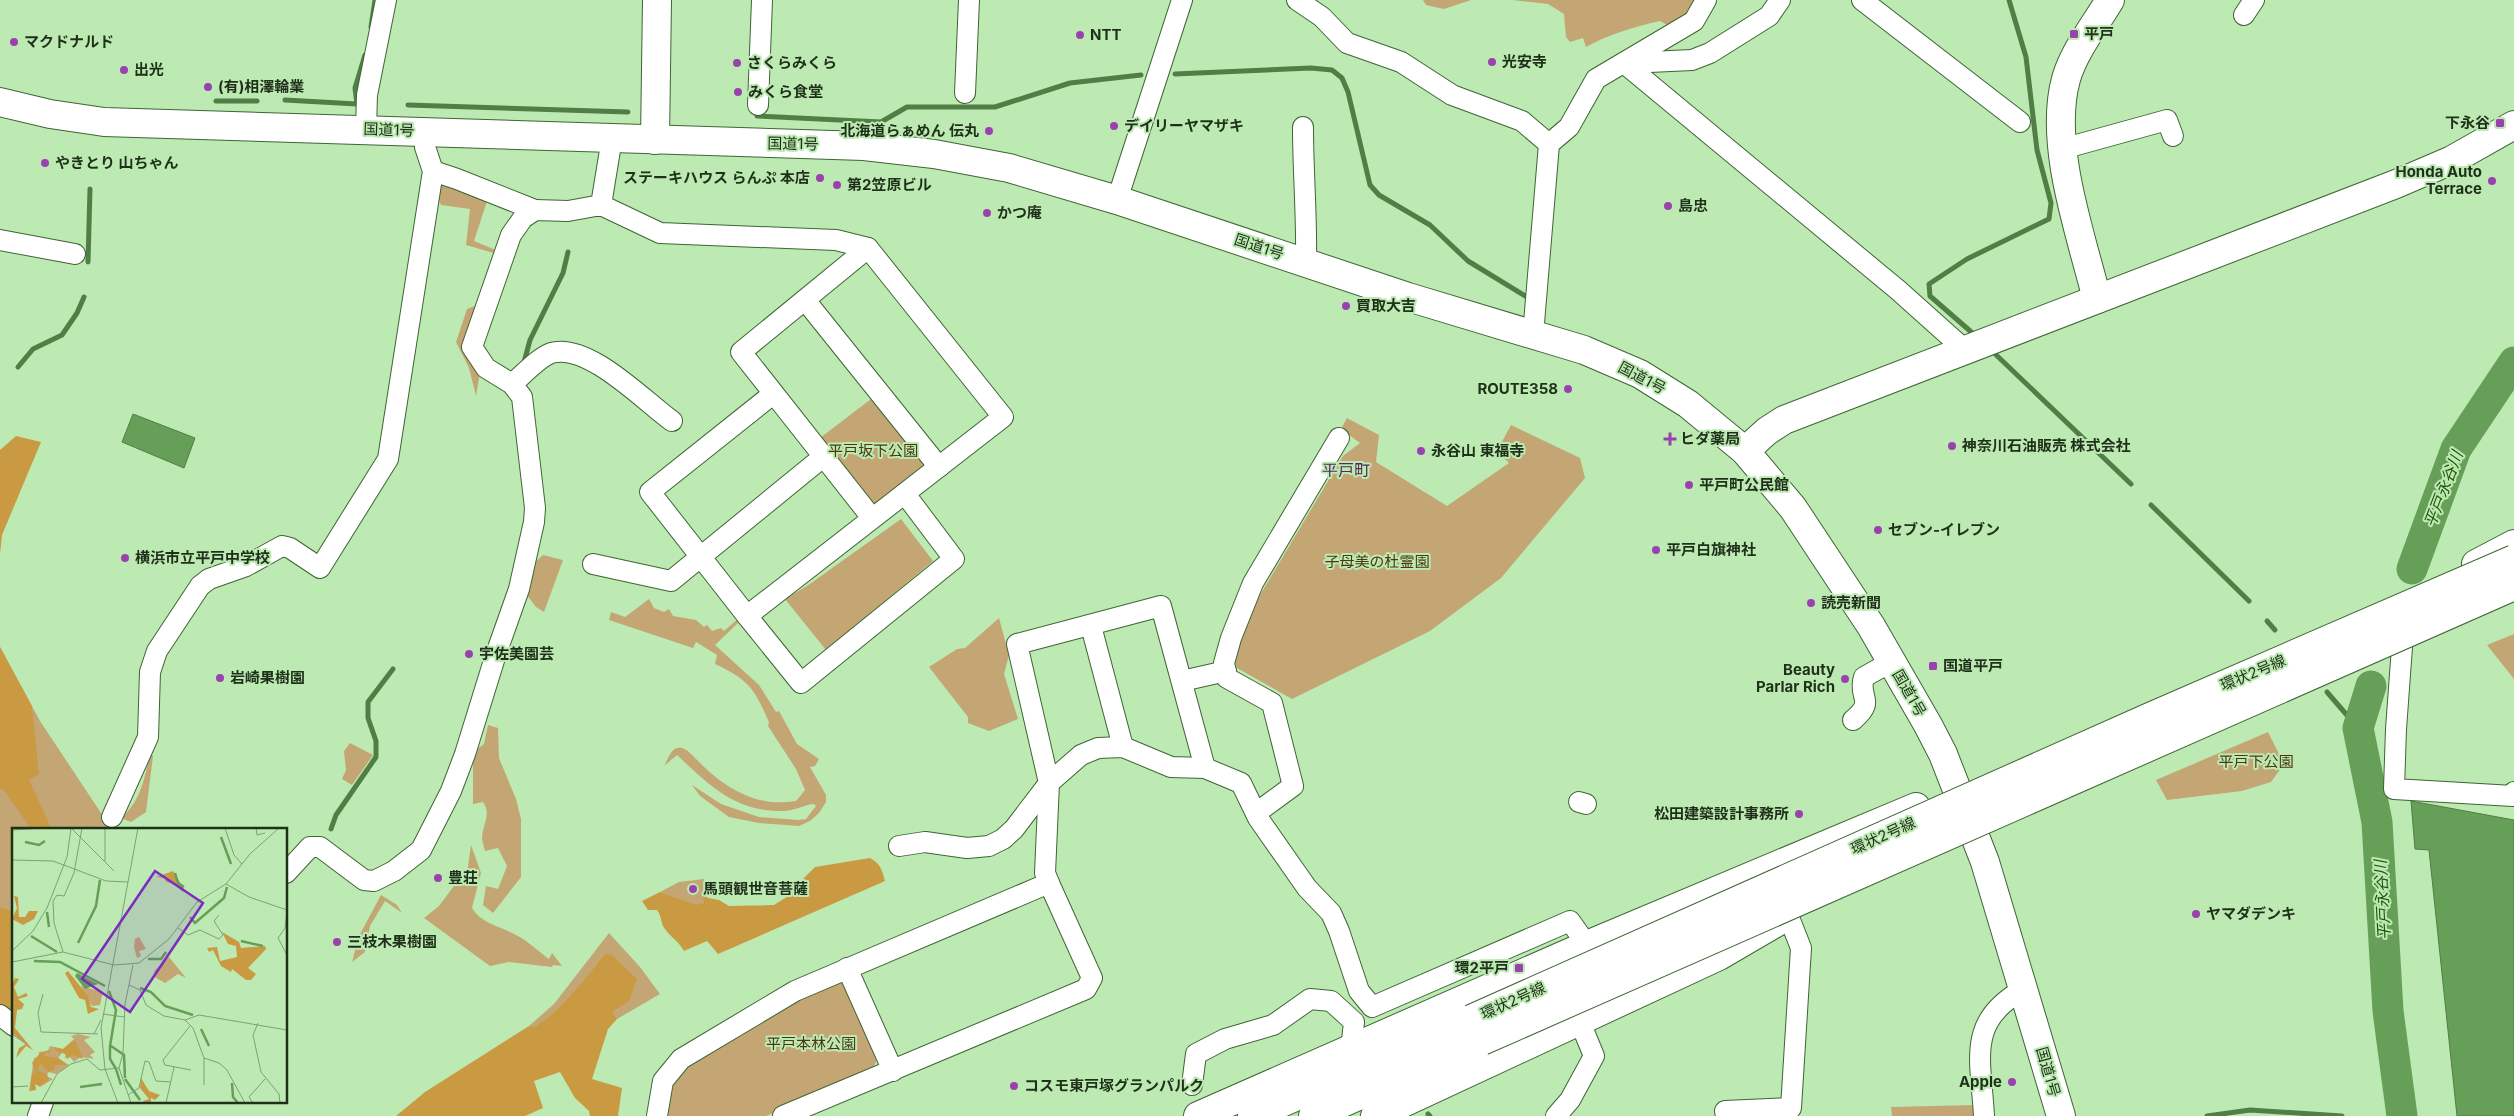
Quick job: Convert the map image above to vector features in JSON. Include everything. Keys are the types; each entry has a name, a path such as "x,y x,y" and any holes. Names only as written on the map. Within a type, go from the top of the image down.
{"main road":[{"path":"655,140 657,0"},
{"path":"2097,299 2062,150 2060,110 2066,78 2078,53 2110,0"},
{"name":"国道1号","path":"0,102 50,114 104,122 864,146 934,154 1009,168 1117,200 1306,263 1584,350 1640,374 1688,404 1745,452 1793,508 1871,626 1928,725 1943,754 1974,834 2024,989 2061,1116"},
{"path":"1745,452 1766,431 1784,420 2396,184 2452,160 2514,125"},
{"path":"1198,1116 1587,945 1957,790 2460,573 2514,544"},
{"name":"環状2号線","path":"1312,1116 1476,1030 2152,716 2514,560"},
{"name":"環状2号線","path":"1252,1116 1476,1030 2514,586"},
{"path":"1375,1116 1719,956 1788,915 1922,854 2162,755 2478,611 2514,599"},
{"path":"1219,1116 1341,1054"}],"street":[{"path":"366,129 367,95 386,0"},
{"path":"758,105 762,0"},
{"path":"965,94 969,0"},
{"path":"1117,200 1182,0"},
{"path":"1297,0 1322,17 1348,44 1401,62 1452,94 1522,121 1549,144"},
{"path":"1533,335 1549,144 1569,127 1596,79 1694,21 1706,0"},
{"path":"1624,63 1692,60 1710,53 1769,16 1780,0"},
{"path":"1862,0 2020,122"},
{"path":"1624,63 1898,290 1965,350"},
{"path":"2062,150 2167,120 2172,136"},
{"path":"1303,127 1303,182 1307,215 1306,263"},
{"path":"112,817 148,737 150,672 156,651 200,586 209,578 246,566 282,546 290,548 320,568 388,459 433,172 424,147 424,131"},
{"path":"600,205 612,138"},
{"path":"433,172 458,179 535,210 568,211 600,205 660,233 836,240 868,248 1003,417 747,616"},
{"path":"288,871 310,847 320,847 364,880 374,881 385,877 420,850 451,791 519,589 534,522 535,508 522,397 512,384 486,368 472,347 512,235 523,218 535,210"},
{"path":"0,240 76,254"},
{"path":"868,248 741,352 872,518"},
{"path":"805,300 939,467"},
{"path":"512,384 550,354 568,351 594,362 672,422"},
{"path":"773,394 699,447 650,492 801,683 954,559 905,494"},
{"path":"1256,813 1293,786 1272,703 1227,678 1224,663 1231,638 1253,582 1339,438"},
{"path":"593,564 671,581 823,457"},
{"path":"783,1116 1086,989 1092,978 1045,873 1048,783 1017,644 1161,606 1205,768"},
{"path":"1091,626 1123,747"},
{"path":"2402,647 2394,789 2513,796 2514,792"},
{"path":"1853,720 1864,711 1866,701 1862,683 1864,677 1891,662"},
{"path":"1182,680 1226,672"},
{"path":"899,846 925,842 967,848 989,846 1003,839 1014,829 1048,783 1081,756 1098,748 1123,747 1171,767 1205,768 1241,783 1256,813 1307,888 1331,913 1359,991 1372,1007 1570,921 1587,945"},
{"path":"657,1116 663,1081 681,1058 795,991 1049,883"},
{"path":"1726,1116 1726,1111 1791,1108 1801,948 1788,915"},
{"path":"846,968 893,1071"},
{"path":"1984,1116 1981,1033 1992,1012 2004,1000 2024,989"},
{"path":"1192,1085 1196,1054 1226,1039 1273,1025 1310,1000 1331,1001 1354,1022 1341,1054"},
{"path":"0,1015 12,1024"},
{"path":"1556,1116 1570,1100 1594,1056 1580,1022"},
{"path":"38,1116 42,1104"}],"green space":[{"path":"1423,0 1471,0 1444,9 1426,5"},
{"path":"1512,0 1696,0 1693,9 1669,26 1660,21 1650,23 1631,28 1586,47 1583,38 1570,42 1566,37 1564,14 1548,4"},
{"path":"441,181 488,198 474,241 498,251 497,254 466,245 470,209 441,205 437,194"},
{"path":"482,303 480,372 476,396 469,368 456,342 467,309"},
{"name":"平戸坂下公園","path":"875,396 929,462 871,507 816,441"},
{"name":"子母美の杜霊園","path":"1347,418 1379,435 1376,462 1447,506 1509,463 1497,451 1511,425 1580,458 1585,478 1501,578 1430,631 1292,699 1237,668 1231,654 1260,595 1343,456 1360,443 1341,429"},
{"path":"901,519 933,561 826,650 785,599 807,586"},
{"path":"543,555 563,560 544,612 536,607 523,590 534,563"},
{"path":"649,599 654,608 664,612 669,609 673,616 696,620 704,627 707,625 712,631 721,628 724,631 739,618 740,621 715,645 759,685 776,712 779,711 797,744 819,759 815,766 810,767 826,795 826,802 819,813 810,821 799,826 759,823 729,817 700,796 692,785 721,804 759,817 806,819 816,806 814,804 785,811 764,810 735,801 723,794 677,755 664,766 673,751 681,748 688,751 721,781 749,797 769,802 789,802 796,801 805,790 796,769 768,726 769,722 754,693 743,680 715,664 717,655 696,642 693,648 609,620 611,612 625,617"},
{"path":"999,618 1009,655 1004,674 1018,719 989,731 968,723 968,717 929,667 957,649 965,648"},
{"path":"2514,634 2514,679 2487,645"},
{"path":"0,647 40,721 109,825 108,828 12,828 12,1010 0,1001"},
{"path":"488,725 498,728 499,758 516,799 521,819 521,877 493,913 483,905 486,886 498,889 507,866 498,848 485,851 482,834 487,816 486,807 483,802 473,804 473,752 484,744"},
{"name":"平戸下公園","path":"2268,732 2284,764 2271,782 2242,791 2167,800 2156,780"},
{"path":"350,743 373,755 352,785 342,779 346,770 344,751"},
{"path":"150,753 153,756 146,812 131,822 121,818 138,796"},
{"path":"471,845 481,873 472,908 485,921 519,936 549,959 552,953 562,966 553,965 552,967 509,962 490,966 424,918 439,906 468,867"},
{"path":"704,879 707,898 704,898 704,903 697,906 660,892 679,882"},
{"path":"381,895 397,905 402,913 385,901 370,926 365,952 352,962 359,936"},
{"path":"609,933 640,967 660,994 617,1019 611,1012 604,954 570,999 535,1028 529,1026 554,1004"},
{"name":"平戸本林公園","path":"838,981 847,984 879,1055 872,1071 766,1116 663,1116 667,1087 680,1067 785,1002"},
{"path":"1975,1105 1975,1116 1892,1116 1891,1107"}],"shaded area":[{"path":"133,414 195,438 184,468 122,442"},
{"path":"16,436 41,442 2,535 0,554 0,450"},
{"path":"0,647 32,706 39,774 29,780 51,828 31,828 3,789 0,789"},
{"path":"2411,801 2514,820 2514,1116 2457,1116 2429,850 2415,849"},
{"path":"870,858 877,863 885,881 718,954 707,941 684,951 663,927 657,910 648,910 642,901 660,892 696,905 704,903 703,897 719,900 729,906 774,905 790,895 791,891 815,867"},
{"path":"0,908 12,911 12,1016 0,1007"},
{"path":"604,954 612,955 637,979 629,1001 612,1012 617,1019 608,1029 592,1079 622,1088 618,1116 590,1116 589,1111 575,1098 560,1072 534,1081 543,1108 525,1116 396,1116 425,1092 529,1026 535,1027 546,1019 572,993"}],"waterway":[{"path":"371,27 375,0"},
{"path":"1977,337 1930,296 1929,284 1967,259 2049,219 2051,203 2037,150 2026,57 2009,0"},
{"path":"285,100 357,104 355,88 365,55"},
{"path":"1175,74 1311,68 1332,70 1342,78 1348,92 1370,185 1379,195 1430,225 1468,261 1527,297"},
{"path":"757,116 881,122 907,107 995,107 1070,83 1141,75"},
{"path":"216,101 257,101"},
{"path":"408,105 628,112"},
{"path":"88,262 90,189"},
{"path":"523,366 530,340 563,273 568,252"},
{"path":"18,367 33,349 62,335 77,313 84,297"},
{"path":"1991,350 2131,484"},
{"name":"平戸永谷川","path":"2412,569 2456,449 2514,362"},
{"path":"2151,505 2249,601"},
{"path":"2267,621 2275,630"},
{"path":"331,829 336,815 376,757 376,741 368,718 368,702 393,669"},
{"name":"平戸永谷川","path":"2371,686 2358,728 2377,822 2388,1011 2402,1116"},
{"path":"2327,692 2358,728"},
{"path":"2207,1116 2250,1110 2342,1116"}],"place":[{"name":"平戸","path":"2074,34"},
{"name":"NTT","path":"1080,35"},
{"name":"マクドナルド","path":"14,42"},
{"name":"光安寺","path":"1492,62"},
{"name":"さくらみくら","path":"737,63"},
{"name":"出光","path":"124,70"},
{"name":"(有)相澤輪業","path":"208,87"},
{"name":"みくら食堂","path":"738,92"},
{"name":"下永谷","path":"2500,123"},
{"name":"デイリーヤマザキ","path":"1114,126"},
{"name":"北海道らぁめん 伝丸","path":"989,131"},
{"name":"やきとり 山ちゃん","path":"45,163"},
{"name":"ステーキハウス らんぷ 本店","path":"820,178"},
{"name":"Honda Auto Terrace","path":"2492,181"},
{"name":"第2笠原ビル","path":"837,185"},
{"name":"島忠","path":"1668,206"},
{"name":"かつ庵","path":"987,213"},
{"name":"買取大吉","path":"1346,306"},
{"name":"ROUTE358","path":"1568,389"},
{"name":"ヒダ薬局","path":"1670,439"},
{"name":"神奈川石油販売 株式会社","path":"1952,446"},
{"name":"永谷山 東福寺","path":"1421,451"},
{"name":"平戸町公民館","path":"1689,485"},
{"name":"セブン-イレブン","path":"1878,530"},
{"name":"平戸白旗神社","path":"1656,550"},
{"name":"横浜市立平戸中学校","path":"125,558"},
{"name":"読売新聞","path":"1811,603"},
{"name":"宇佐美園芸","path":"469,654"},
{"name":"国道平戸","path":"1933,666"},
{"name":"岩崎果樹園","path":"220,678"},
{"name":"Beauty Parlar Rich","path":"1845,679"},
{"name":"松田建築設計事務所","path":"1799,814"},
{"name":"豊荘","path":"438,878"},
{"name":"馬頭観世音菩薩","path":"693,889"},
{"name":"ヤマダデンキ","path":"2196,914"},
{"name":"三枝木果樹園","path":"337,942"},
{"name":"環2平戸","path":"1519,968"},
{"name":"Apple","path":"2012,1082"},
{"name":"コスモ東戸塚グランパルク","path":"1014,1086"}],"district":[{"name":"平戸町","path":"1346,470"}]}
